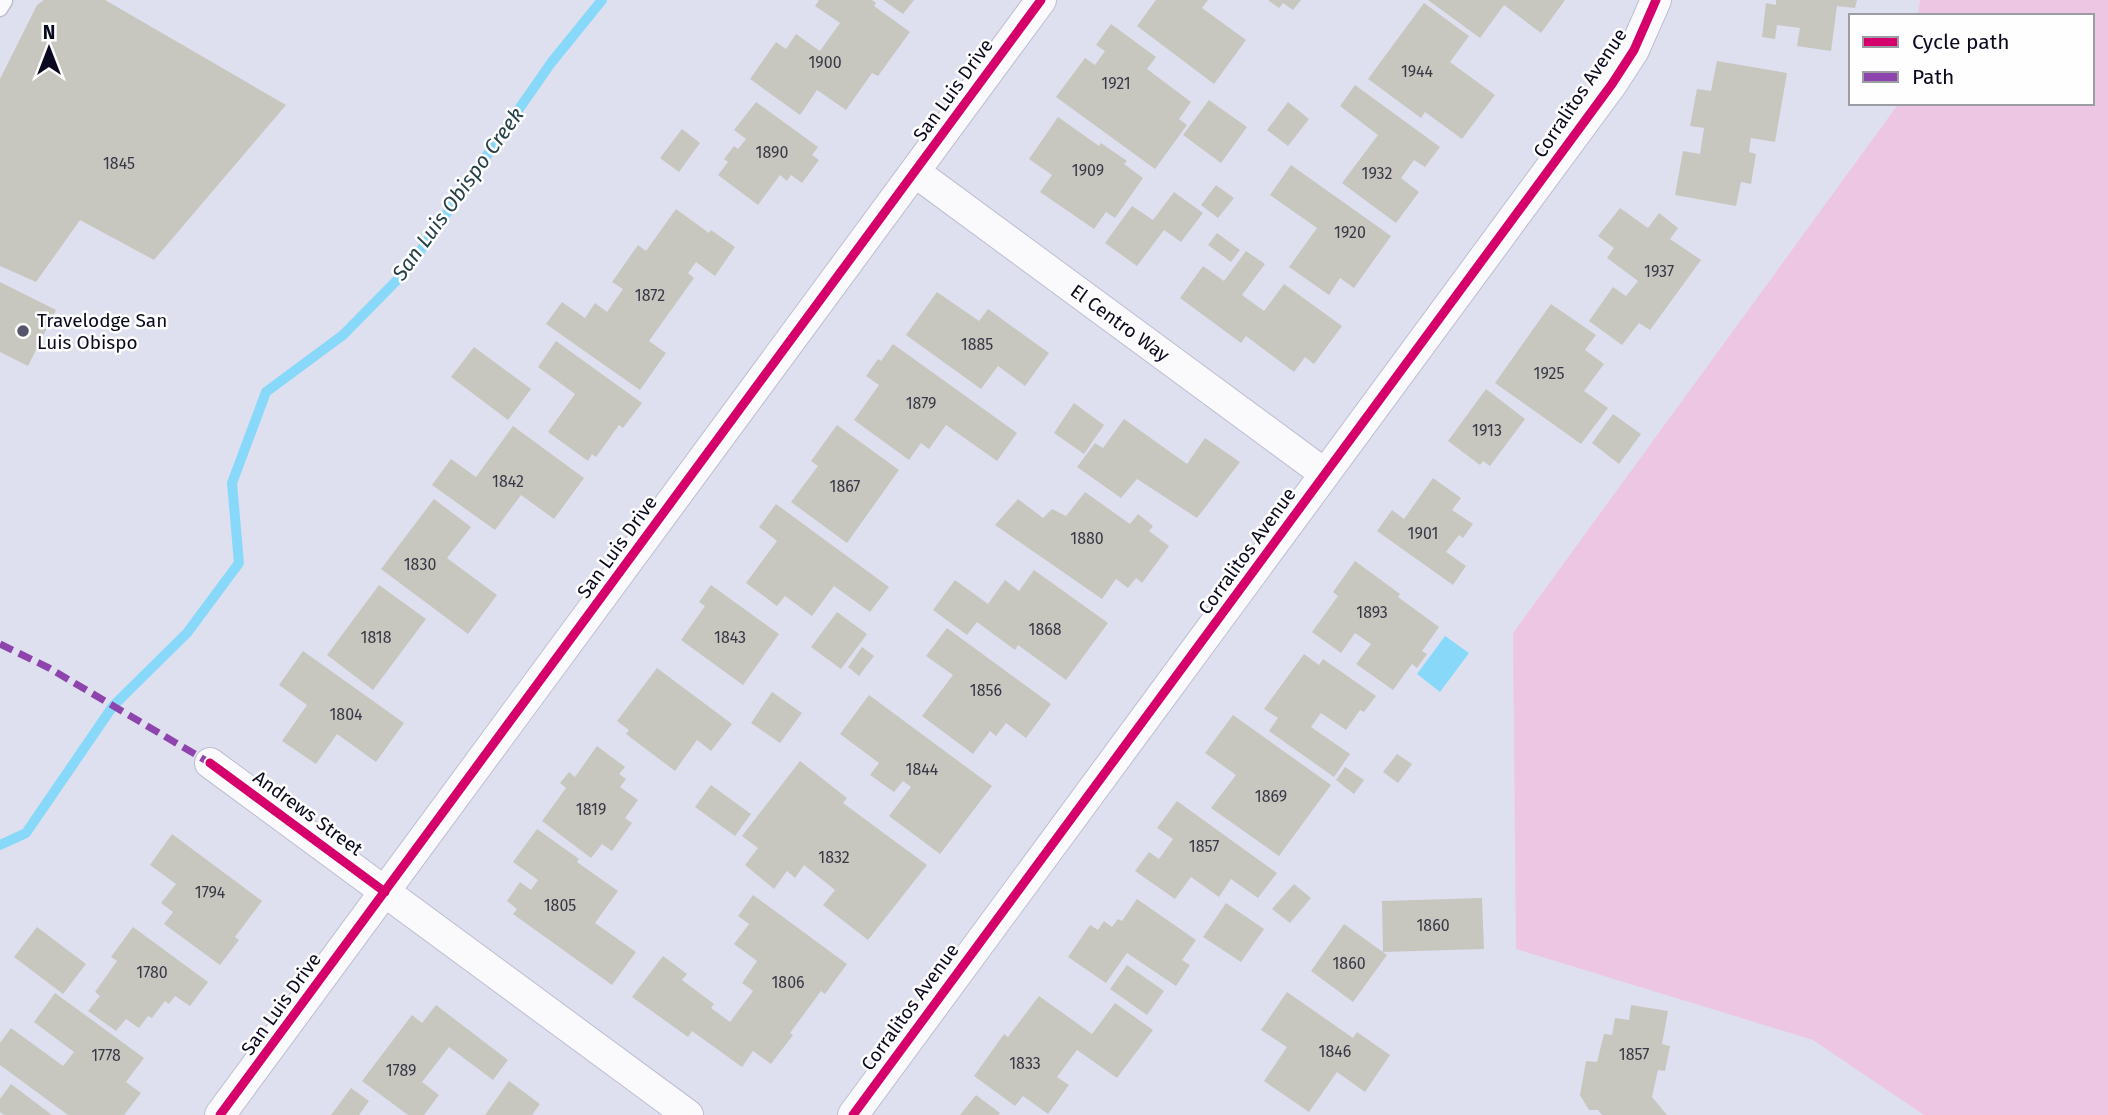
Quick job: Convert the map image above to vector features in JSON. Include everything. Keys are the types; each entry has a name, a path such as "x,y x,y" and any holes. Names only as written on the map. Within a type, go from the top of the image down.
{"street":[{"name":"San Luis Drive","path":"220,1115 1041,0"},
{"name":"Corralitos Avenue","path":"853,1115 1612,84 1634,50 1656,0"},
{"name":"El Centro Way","path":"915,172 1325,474"},
{"name":"Andrews Street","path":"211,763 688,1115"}],"lane":[{"path":"0,9 5,1"}],"shaded area":[{"path":"1920,0 2108,0 2108,1115 1924,1115 1813,1040 1516,949 1513,633 1898,105 2094,105 2094,14 1918,14"}],"water":[{"path":"1445,636 1469,653 1440,692 1417,674"}],"building":[{"path":"44,0 105,0 286,105 154,260 80,220 36,282 0,266 0,79 37,5"},
{"path":"819,0 872,0 876,3 874,6 910,32 878,76 872,73 846,110 817,90 800,115 750,79 776,42 786,49 796,34 820,51 840,23 815,6"},
{"path":"883,0 914,0 903,14"},
{"path":"1156,0 1208,0 1202,8 1246,40 1214,84 1137,26"},
{"path":"1268,0 1301,0 1293,10 1283,3 1279,8"},
{"path":"1428,0 1565,0 1541,33 1504,5 1480,38"},
{"path":"1776,0 1857,0 1855,8 1837,6 1831,51 1797,46 1800,28 1777,25 1775,39 1762,37 1766,3 1776,5"},
{"path":"1424,3 1469,36 1450,62 1495,95 1462,139 1425,112 1421,118 1368,79"},
{"path":"1111,24 1156,57 1147,69 1191,102 1179,119 1187,125 1155,169 1056,97 1085,58 1095,65 1105,51 1096,45"},
{"path":"1717,61 1787,73 1775,142 1751,138 1749,152 1756,154 1751,184 1741,182 1736,206 1675,195 1683,151 1700,154 1704,128 1690,126 1697,89 1711,91"},
{"path":"1355,85 1440,147 1425,167 1414,160 1401,178 1419,192 1396,223 1342,183 1378,135 1340,106"},
{"path":"1209,100 1247,127 1221,163 1183,135"},
{"path":"756,102 818,147 812,155 819,160 802,183 791,175 787,181 780,175 758,205 718,175 728,162 724,159 734,146 738,149 746,139 734,130"},
{"path":"1288,102 1309,119 1288,146 1267,130"},
{"path":"1058,117 1099,146 1101,143 1127,161 1124,164 1143,178 1115,218 1106,212 1094,229 1040,192 1052,175 1029,159"},
{"path":"682,129 700,143 679,172 660,158"},
{"path":"1291,165 1391,236 1354,288 1340,278 1329,295 1289,267 1317,228 1270,195"},
{"path":"1216,185 1234,198 1218,218 1201,205"},
{"path":"1174,192 1203,213 1181,242 1164,230 1137,266 1105,243 1132,206 1153,220"},
{"path":"1620,208 1648,228 1659,213 1678,228 1670,239 1701,260 1650,330 1639,323 1622,345 1589,321 1613,287 1626,296 1638,281 1607,258 1614,248 1598,236"},
{"path":"676,209 709,233 711,230 735,247 715,276 696,262 688,273 694,278 649,341 666,353 640,390 546,324 562,302 585,318 595,303 607,312 623,289 612,282 638,245 646,251"},
{"path":"1217,233 1240,250 1231,262 1208,245"},
{"path":"1246,251 1265,264 1242,295 1264,311 1284,284 1342,326 1314,364 1305,357 1294,372 1246,336 1241,343 1180,298 1203,266 1224,281"},
{"name":"Travelodge San Luis Obispo","path":"0,282 56,310 28,366 0,352"},
{"path":"937,292 979,321 988,309 1049,353 1025,386 998,366 981,389 906,335"},
{"path":"1551,304 1596,335 1585,350 1604,364 1584,391 1608,408 1581,444 1495,383"},
{"path":"556,341 642,403 623,428 619,425 596,457 592,454 588,461 548,432 575,394 538,367"},
{"path":"893,344 1017,433 997,461 946,425 929,449 921,443 909,460 854,420 879,385 866,376"},
{"path":"474,347 531,389 508,420 451,377"},
{"path":"1486,389 1525,419 1490,466 1483,461 1480,465 1448,441"},
{"path":"1074,403 1104,425 1084,454 1054,433"},
{"path":"1613,414 1641,434 1619,464 1592,443"},
{"path":"1124,419 1187,464 1205,438 1240,462 1197,518 1137,479 1121,498 1077,467 1095,443 1103,448"},
{"path":"837,425 899,470 847,543 791,502 818,466 811,461"},
{"path":"513,426 584,478 554,519 521,495 495,530 432,485 451,459 476,477"},
{"path":"1433,478 1461,498 1452,510 1473,524 1463,538 1459,535 1446,552 1466,566 1453,585 1377,531 1392,510 1404,519"},
{"path":"1085,492 1130,524 1138,514 1153,526 1149,531 1169,546 1142,583 1136,578 1128,588 1116,579 1102,599 995,525 1018,499 1043,518 1052,509 1066,516"},
{"path":"434,499 471,527 447,558 497,595 468,634 381,569"},
{"path":"776,504 889,587 870,612 834,586 812,616 785,596 777,606 746,583 777,541 759,527"},
{"path":"1355,561 1439,627 1422,651 1427,654 1417,668 1412,664 1393,690 1356,664 1371,644 1355,633 1341,653 1312,632 1338,596 1333,592"},
{"path":"1034,570 1108,623 1066,680 1018,645 1015,650 977,622 967,635 933,610 955,580 988,604 1005,580 1019,591"},
{"path":"379,585 426,619 373,690 327,655"},
{"path":"711,585 779,634 743,685 681,640 705,606 699,602"},
{"path":"837,612 867,634 841,669 811,647"},
{"path":"947,628 1051,704 1026,738 1006,723 996,736 990,731 973,754 922,716 953,675 926,656"},
{"path":"862,647 874,656 859,676 848,667"},
{"path":"303,651 404,723 376,762 337,734 316,764 282,741 307,705 279,685"},
{"path":"1304,654 1319,665 1323,659 1376,696 1364,712 1360,710 1346,730 1321,713 1311,727 1350,754 1334,777 1269,731 1278,718 1264,709"},
{"path":"657,668 732,724 711,751 697,740 675,771 626,734 629,730 617,721"},
{"path":"772,692 802,713 780,743 751,723"},
{"path":"869,695 992,786 940,854 889,816 911,787 903,781 894,792 870,775 879,763 840,734"},
{"path":"1233,715 1331,785 1279,856 1211,808 1236,775 1205,753"},
{"path":"597,746 625,767 619,774 626,779 620,787 638,800 625,818 632,823 612,851 602,844 591,858 542,821 566,788 560,783 569,772 575,777"},
{"path":"1397,754 1412,764 1398,783 1383,772"},
{"path":"800,761 847,798 843,803 927,865 868,940 823,905 835,890 804,865 795,878 787,871 774,889 745,865 758,848 742,836"},
{"path":"1345,767 1364,780 1354,794 1336,780"},
{"path":"711,785 751,814 735,836 695,807"},
{"path":"1177,801 1277,873 1258,898 1231,879 1219,897 1191,877 1175,899 1135,871 1149,852 1159,859 1173,839 1157,828"},
{"path":"537,829 618,891 595,923 636,952 612,985 513,914 517,909 507,901 520,882 531,890 538,880 513,862"},
{"path":"172,834 262,901 235,937 239,940 220,965 164,924 173,912 161,903 176,884 150,865"},
{"path":"1294,884 1311,898 1290,923 1272,909"},
{"path":"753,895 847,964 825,994 821,991 771,1064 753,1051 742,1067 692,1031 688,1037 632,997 663,956 687,974 682,980 714,1004 711,1008 730,1022 753,991 742,983 757,961 734,944 749,924 738,916"},
{"path":"1482,898 1484,949 1383,952 1382,901"},
{"path":"1137,899 1196,940 1182,960 1190,965 1176,986 1127,953 1106,983 1068,957 1090,925 1098,930 1104,921 1112,927 1118,919 1122,921"},
{"path":"1226,903 1264,929 1241,962 1203,937"},
{"path":"1344,924 1387,955 1353,1002 1311,971"},
{"path":"37,927 86,964 63,994 14,957"},
{"path":"133,927 208,982 190,1006 175,996 169,1004 165,1001 152,1018 148,1016 139,1028 126,1019 116,1031 88,1011 100,996 95,992 117,961 111,957"},
{"path":"1127,965 1164,991 1147,1015 1110,989"},
{"path":"1287,992 1353,1038 1357,1032 1390,1055 1365,1092 1337,1072 1309,1112 1264,1081 1287,1047 1261,1030"},
{"path":"55,993 144,1058 126,1082 141,1093 124,1115 68,1115 0,1065 0,1043 11,1028 63,1066 74,1052 34,1022"},
{"path":"1039,996 1092,1034 1115,1003 1153,1030 1117,1078 1077,1050 1057,1077 1069,1085 1048,1114 1023,1096 1015,1106 974,1076 1004,1034 1008,1037"},
{"path":"436,1005 508,1060 493,1080 449,1047 422,1082 439,1095 424,1115 408,1115 362,1081 412,1015 422,1023"},
{"path":"1631,1005 1668,1011 1662,1044 1670,1046 1665,1071 1658,1070 1652,1097 1667,1115 1602,1115 1598,1110 1589,1110 1580,1095 1586,1061 1597,1062 1604,1034 1612,1035 1615,1018 1629,1020"},
{"path":"509,1081 540,1104 532,1115 485,1115"},
{"path":"11,1084 52,1115 4,1115 0,1112 0,1099"},
{"path":"351,1088 369,1101 359,1115 331,1115"},
{"path":"976,1095 1000,1113 960,1115"}],"waterway":[{"name":"San Luis Obispo Creek","path":"0,845 26,833 113,706 187,633 239,563 232,483 266,392 343,335 407,270 551,63 602,0"}],"marked path":[{"path":"0,644 49,668 210,763"}],"cycle path":[{"path":"220,1115 1041,0"},
{"path":"853,1115 1612,84 1634,50 1656,0"},
{"path":"210,763 385,892"}],"place":[{"name":"Travelodge San Luis Obispo","path":"23,331"}]}
